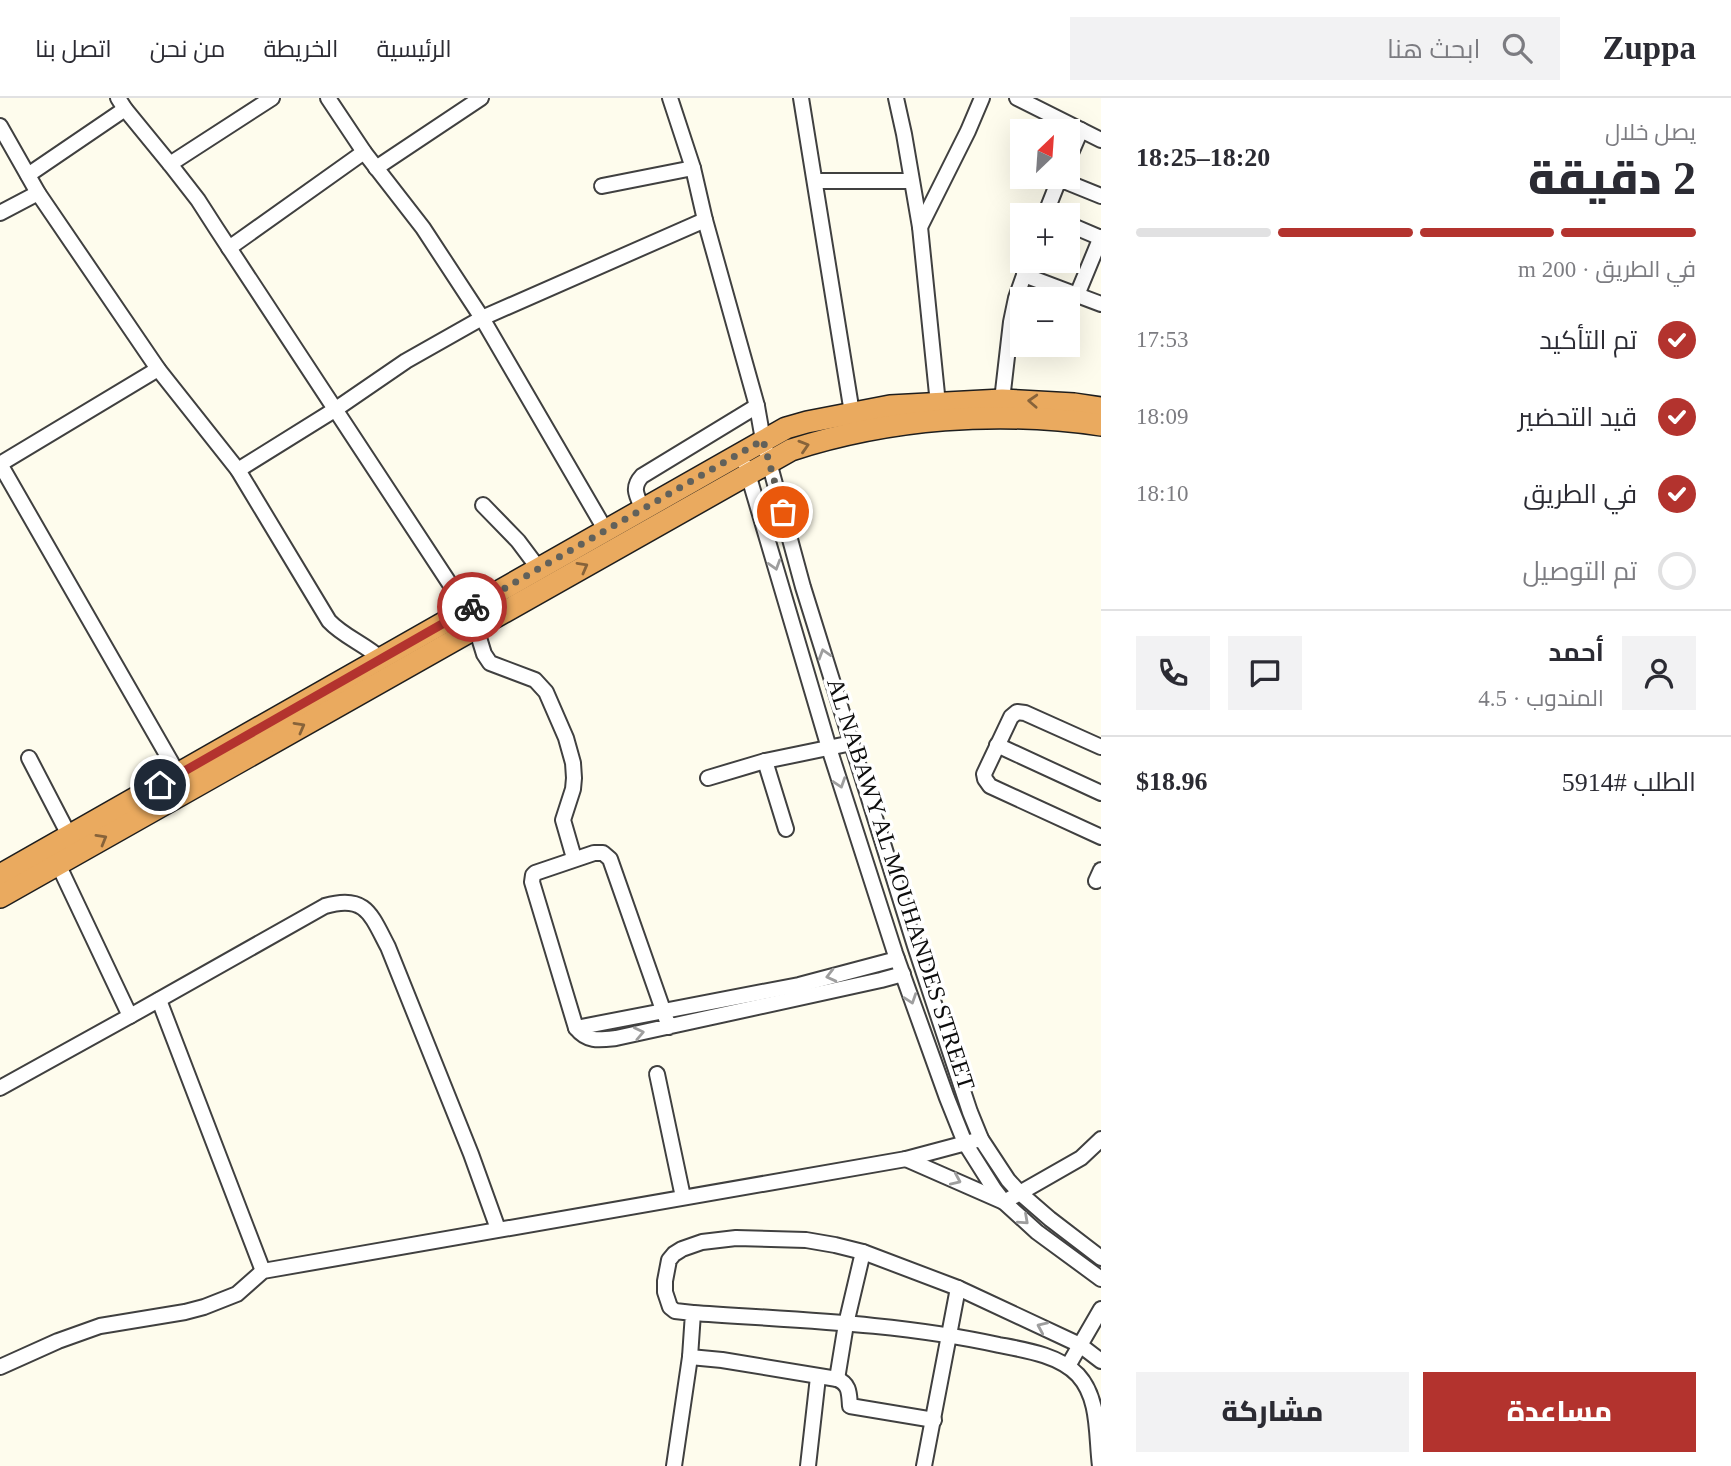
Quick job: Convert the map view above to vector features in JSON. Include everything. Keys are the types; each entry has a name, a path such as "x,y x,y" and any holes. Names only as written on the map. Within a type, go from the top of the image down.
{"highway":[{"path":"544,578 606,531 786,428 891,406 1002,400 1101,408"},
{"path":"0,897 54,855 126,814 544,578 791,450 812,443 896,426 941,420 1034,418 1101,425"},
{"path":"0,875 54,855 69,835 126,814 178,774 381,659 472,619"}],"street":[{"path":"170,164 272,98"},
{"path":"328,98 364,152 423,228 482,318 606,531"},
{"path":"376,168 481,98"},
{"name":"AL NABAWY AL MOUHANDES STREET","path":"670,98 693,168 803,587 915,946 981,1139 1008,1180 1020,1193 1101,1258"},
{"path":"801,98 852,413"},
{"path":"896,98 920,227 938,404"},
{"path":"920,227 982,98"},
{"path":"1017,98 1101,140"},
{"path":"28,174 121,103 170,164 198,200 472,619 487,659 499,667 535,680 546,692 566,738 573,763 573,789 563,820 574,858"},
{"path":"0,126 38,193 158,369 239,470 329,621 381,659"},
{"path":"229,248 364,152"},
{"path":"601,186 693,168"},
{"path":"815,181 911,181"},
{"path":"1080,187 1101,196"},
{"path":"0,213 38,193"},
{"path":"239,470 406,361 482,318 705,220"},
{"path":"1080,229 1101,237 1080,288"},
{"path":"1002,400 1011,322 1024,273"},
{"path":"1035,273 1062,287"},
{"path":"1080,296 1101,304"},
{"path":"158,369 0,464 178,774"},
{"path":"643,509 635,489 635,484 642,476 757,406"},
{"name":"AL NABAWY AL MOUHANDES STREET","path":"741,452 829,748 896,956 965,1143 1004,1202 1037,1232 1101,1279"},
{"path":"483,505 518,541 544,578"},
{"path":"1101,747 1021,712 1013,713 984,774 990,786 1101,837"},
{"path":"708,778 765,761 852,743"},
{"path":"997,745 1101,793"},
{"path":"29,758 69,835"},
{"path":"765,761 786,829"},
{"path":"669,1027 607,855 599,852 574,858 535,873 532,879 576,1028 585,1037 600,1040 669,1027 767,998 799,985 896,956 915,946"},
{"path":"54,855 130,1016"},
{"path":"0,1088 325,906 353,903 371,916 388,947 471,1154 498,1229"},
{"path":"576,1028 664,1010 767,998 903,974"},
{"path":"159,1000 263,1271"},
{"path":"921,1027 940,1021"},
{"path":"657,1074 682,1197"},
{"path":"0,1367 100,1326 204,1307 237,1294 263,1271 906,1159 981,1139"},
{"path":"906,1159 1004,1202 1081,1158 1101,1139"},
{"path":"1100,1466 1092,1400 1086,1386 1068,1366 1040,1354 950,1334 675,1311 667,1303 665,1292 669,1261 682,1249 702,1242 736,1238 825,1243 863,1252 958,1288 1080,1345 1101,1361"},
{"path":"837,1379 846,1324 863,1252"},
{"path":"924,1466 958,1288"},
{"path":"1068,1366 1101,1309"},
{"path":"674,1466 690,1357 693,1313"},
{"path":"690,1357 837,1379 844,1382 849,1390 850,1406 934,1420"},
{"path":"808,1466 818,1377"}],"way so far":[{"path":"472,607 763,440 783,512"}],"route":[{"path":"160,785 472,607"}]}
